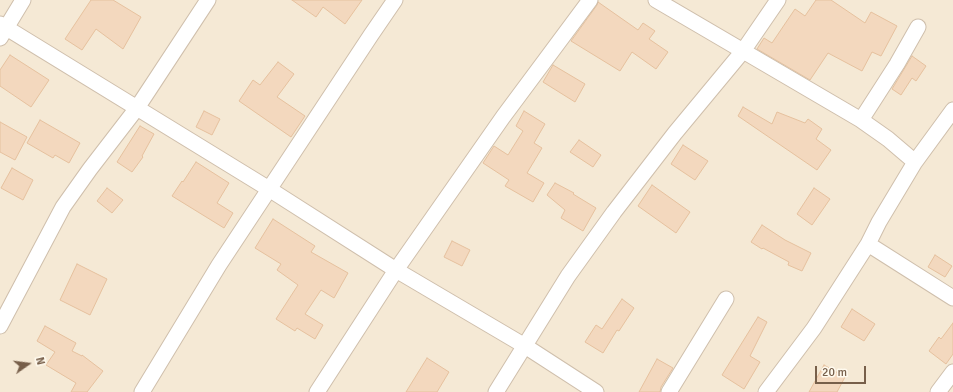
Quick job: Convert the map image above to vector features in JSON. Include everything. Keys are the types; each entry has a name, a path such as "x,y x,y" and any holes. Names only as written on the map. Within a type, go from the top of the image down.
{"street":[{"path":"23,0 2,30 137,108 269,189 396,270 525,346 596,392"},
{"path":"0,326 63,208 90,169 137,108 208,0"},
{"path":"142,392 219,265 395,0"},
{"path":"317,392 396,270 503,117 590,0"},
{"path":"656,0 861,120 915,162"},
{"path":"496,392 568,276 614,212 675,133 743,51 778,0"},
{"path":"861,120 897,64 918,27"},
{"path":"766,392 814,328 868,244 879,222 915,162 953,110"},
{"path":"868,244 953,298"},
{"path":"669,392 726,299"},
{"path":"938,392 953,372"}],"shaded area":[{"path":"0,0 953,0 953,392 0,392"}],"building":[{"path":"91,0 113,0 141,17 123,49 96,29 82,50 65,39"},
{"path":"292,0 362,0 345,24 323,7 316,17"},
{"path":"816,0 831,0 865,23 871,12 897,26 881,56 872,52 862,71 828,53 810,80 757,49 764,38 772,43 795,9 805,16"},
{"path":"598,2 638,30 643,23 655,31 649,39 668,52 656,69 632,52 620,71 571,41"},
{"path":"10,55 49,80 31,107 0,86 0,70"},
{"path":"912,56 926,66 916,81 912,78 901,95 892,89"},
{"path":"278,62 294,74 277,97 305,116 291,137 239,101 253,80 260,85"},
{"path":"553,65 585,84 575,102 543,82"},
{"path":"743,107 772,124 777,112 805,123 808,119 822,129 816,139 831,150 817,170 738,116"},
{"path":"204,111 220,119 212,135 196,127"},
{"path":"524,111 545,124 534,143 542,148 527,173 544,183 533,202 505,186 509,180 483,163 494,146 508,155 523,131 516,126"},
{"path":"40,120 80,143 69,163 55,155 53,158 27,143"},
{"path":"0,122 27,137 15,160 0,152"},
{"path":"140,126 154,134 142,156 143,157 132,172 117,162"},
{"path":"579,140 601,155 593,167 570,152"},
{"path":"683,145 708,161 695,180 671,164"},
{"path":"196,162 229,183 217,203 233,213 224,228 172,196"},
{"path":"12,168 33,180 23,200 1,188"},
{"path":"555,183 574,193 573,194 596,208 583,231 561,218 565,210 547,195"},
{"path":"652,185 690,212 676,233 638,206"},
{"path":"107,188 123,200 112,213 97,201"},
{"path":"814,188 830,199 812,225 797,214"},
{"path":"273,219 315,246 311,252 348,273 334,298 321,290 305,314 323,325 315,339 297,328 295,331 276,319 298,285 277,270 281,264 255,248"},
{"path":"762,225 785,240 811,253 802,271 788,265 789,262 751,242"},
{"path":"452,241 470,250 462,266 444,257"},
{"path":"935,255 952,266 945,277 928,267"},
{"path":"77,264 107,279 90,315 60,300"},
{"path":"622,299 634,308 619,331 617,330 603,353 585,342 596,325 602,329"},
{"path":"852,309 875,324 864,341 841,327"},
{"path":"758,317 767,322 750,356 760,362 744,389 722,375"},
{"path":"953,323 953,354 946,364 929,351 939,337 941,339"},
{"path":"45,326 76,343 72,351 82,355 103,371 87,392 71,392 76,383 46,365 55,352 37,341"},
{"path":"427,358 449,372 437,392 406,392"},
{"path":"657,359 673,368 661,387 660,392 639,392"},
{"path":"824,365 845,377 837,392 809,392"}]}
